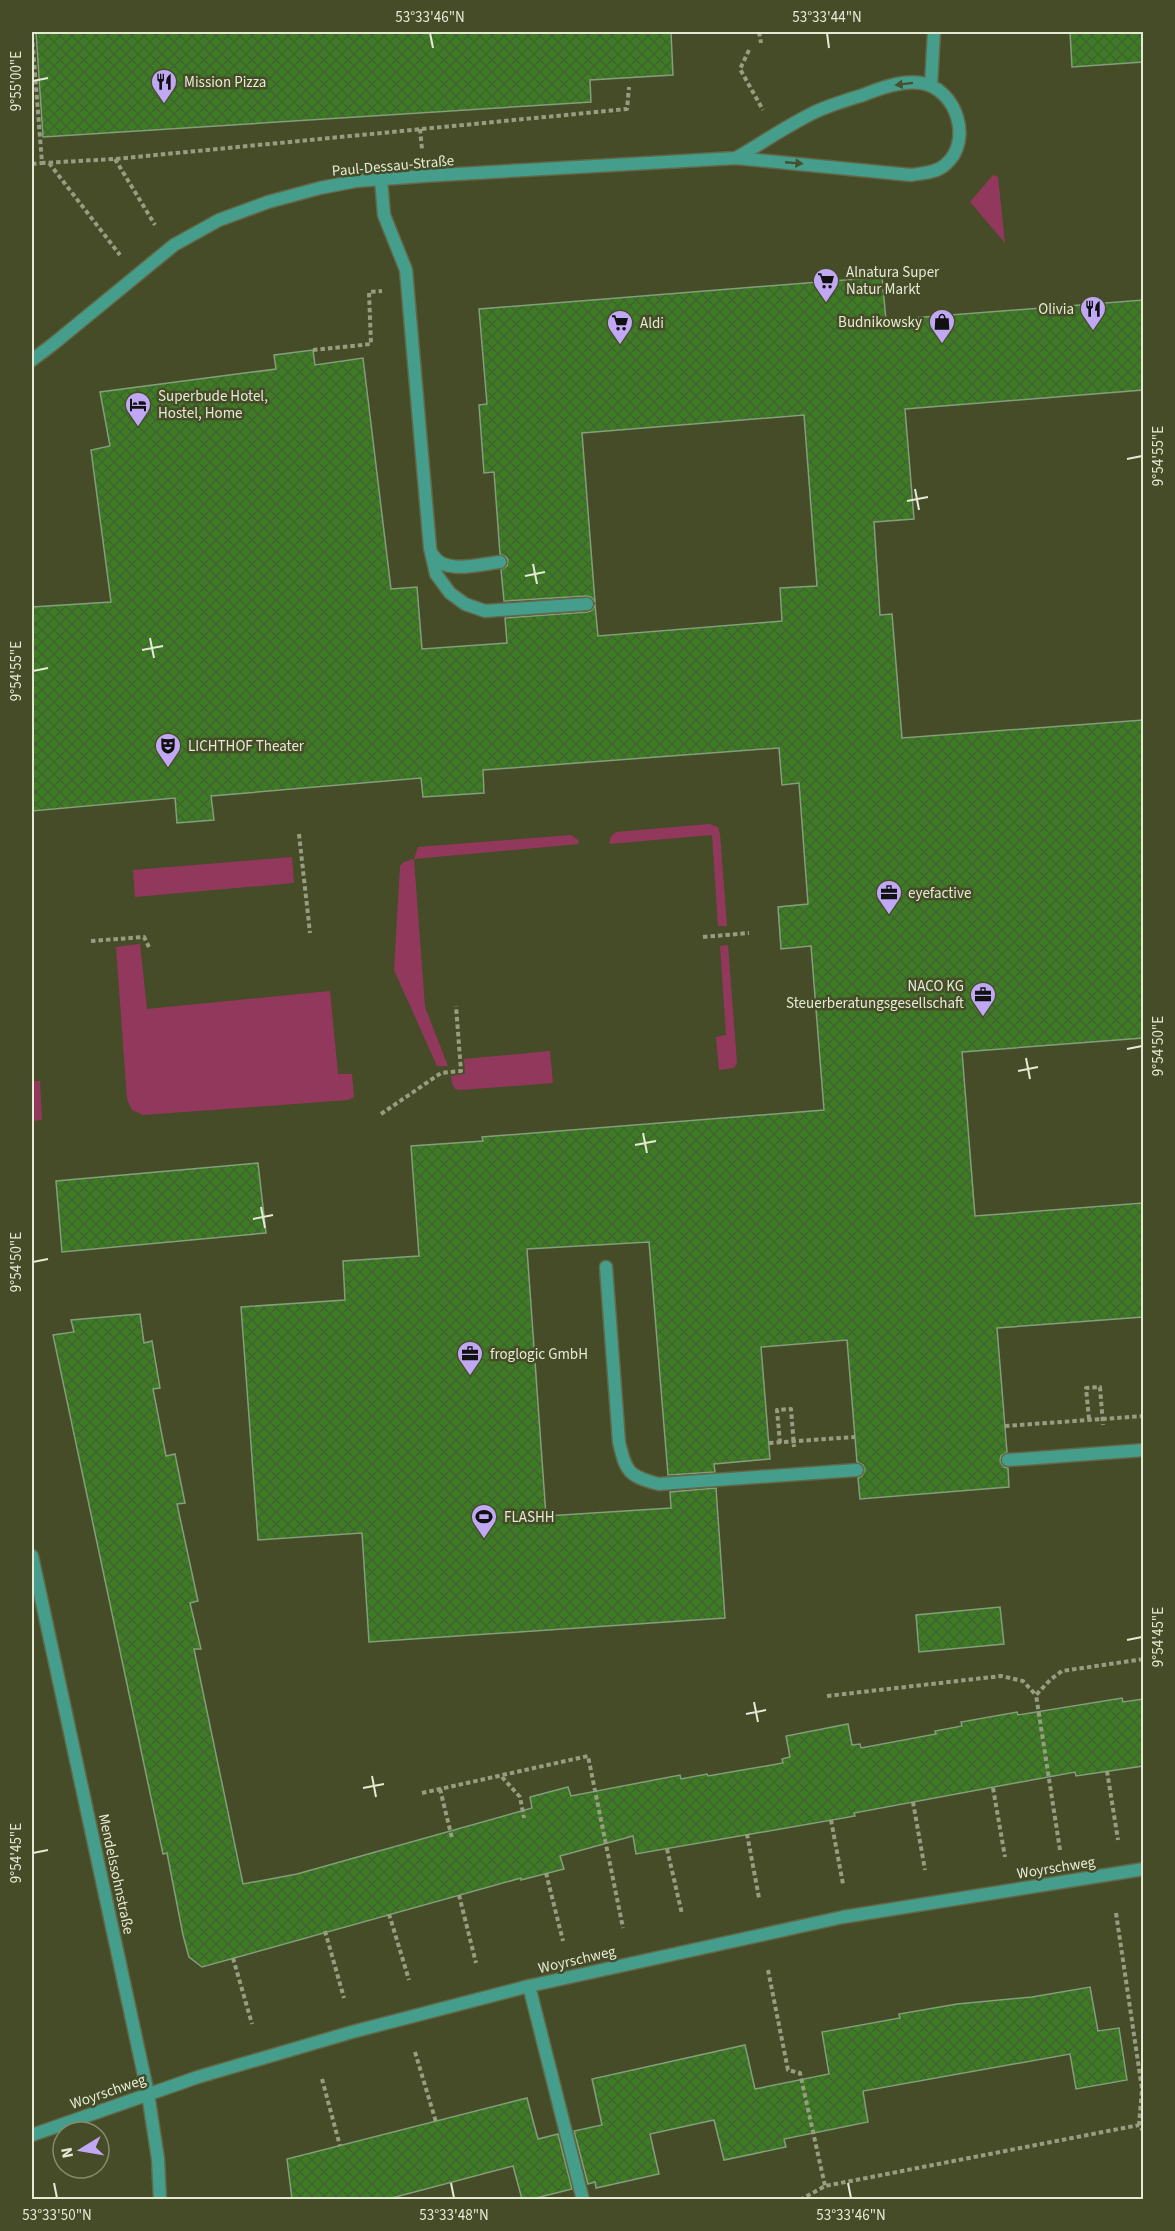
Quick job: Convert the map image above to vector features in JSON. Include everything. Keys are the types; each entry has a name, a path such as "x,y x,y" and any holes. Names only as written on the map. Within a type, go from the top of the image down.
{"street":[{"path":"931,85 934,32"},
{"name":"Paul-Dessau-Straße","path":"32,360 169,249 219,220 268,202 320,188 381,179 736,158 892,175 930,172 945,166 955,154 960,140 960,126 954,109 944,94 931,85 919,82 900,83 816,112 736,158"},
{"path":"381,179 384,215 406,270 430,548 436,574 450,593 465,604 485,611 587,604"},
{"path":"430,548 435,560 443,565 453,567 500,562"},
{"path":"606,1267 619,1442 624,1466 638,1479 659,1484 857,1470"},
{"path":"1008,1460 1143,1450"},
{"name":"Mendelssohnstraße","path":"32,1556 148,2094 158,2159 160,2199"},
{"name":"Woyrschweg","path":"32,2135 148,2094 352,2032 529,1986 843,1917 1143,1869"},
{"path":"529,1986 583,2199"}],"path":[{"path":"759,32 761,43"},
{"path":"32,35 42,163"},
{"path":"748,50 740,69 776,135"},
{"path":"32,164 116,159 627,109 629,87"},
{"path":"116,159 150,217"},
{"path":"49,162 125,261"},
{"path":"313,350 371,344 369,292"},
{"path":"299,834 310,933"},
{"path":"703,936 749,933"},
{"path":"91,942 144,937 149,947"},
{"path":"381,1114 441,1073 461,1071 456,1006"},
{"path":"1089,1419 1086,1388 1100,1387 1105,1453"},
{"path":"780,1443 777,1410 791,1409 796,1474"},
{"path":"1005,1426 1143,1416"},
{"path":"769,1443 855,1437"},
{"path":"1036,1695 1062,1671 1143,1659"},
{"path":"827,1696 1001,1676 1023,1681 1036,1695 1060,1850"},
{"path":"422,1793 588,1756 623,1928"},
{"path":"1107,1771 1118,1840"},
{"path":"501,1776 520,1797 524,1818"},
{"path":"993,1788 1005,1857"},
{"path":"440,1789 452,1838"},
{"path":"914,1802 925,1870"},
{"path":"831,1820 843,1884"},
{"path":"747,1834 759,1898"},
{"path":"667,1849 682,1914"},
{"path":"546,1873 563,1941"},
{"path":"459,1895 476,1963"},
{"path":"1116,1913 1142,2089 1139,2125 1143,2132"},
{"path":"389,1914 409,1980"},
{"path":"325,1931 344,1998"},
{"path":"233,1958 252,2024"},
{"path":"768,1970 788,2070 800,2073 825,2186"},
{"path":"415,2052 436,2122"},
{"path":"322,2079 340,2146"},
{"path":"800,2199 825,2186 1139,2125"}],"shaded area":[{"path":"993,175 998,177 1005,243 970,202"},
{"path":"709,824 718,827 720,834 727,926 718,926 712,835 609,844 611,836 616,832"},
{"path":"571,835 578,840 579,844 414,859 418,847"},
{"path":"292,857 294,883 135,897 133,870"},
{"path":"414,859 425,1007 448,1066 437,1066 394,970 400,866"},
{"path":"140,944 147,1009 330,991 338,1074 352,1074 354,1097 348,1100 143,1115 132,1110 127,1099 116,947"},
{"path":"728,945 737,1063 734,1068 719,1070 716,1037 726,1035 720,946"},
{"path":"550,1051 553,1083 460,1090 455,1089 452,1084 451,1076 465,1074 464,1059"},
{"path":"32,1081 40,1081 42,1120 32,1121"}],"building":[{"path":"36,32 671,32 673,75 590,80 591,102 43,137"},
{"path":"1070,32 1143,32 1143,62 1072,67"},
{"path":"882,277 886,320 1143,300 1143,390 905,409 914,519 874,522 880,615 892,614 902,738 1143,720 1143,1038 962,1052 975,1216 1143,1203 1143,1317 997,1328 1007,1452 1001,1456 1000,1461 1004,1467 1008,1468 1009,1487 860,1499 858,1478 865,1470 863,1465 857,1462 847,1340 761,1347 770,1459 714,1464 715,1472 668,1475 649,1242 527,1249 546,1516 671,1508 670,1492 716,1488 725,1618 369,1642 362,1533 258,1540 241,1307 345,1300 343,1261 419,1256 411,1146 483,1141 482,1137 824,1110 811,946 781,949 778,907 808,904 799,783 782,785 779,748 483,770 484,793 423,797 421,778 211,796 214,820 177,823 175,798 32,811 32,607 111,602 91,450 110,446 100,392 276,369 274,355 313,350 315,365 363,358 391,589 417,587 422,649 507,643 505,618 588,612 595,605 598,636 782,621 780,588 817,586 804,415 582,433 595,602 591,597 586,596 504,601 501,570 507,566 508,560 500,554 494,472 484,473 479,405 487,404 479,309"},
{"path":"258,1163 266,1233 62,1252 56,1181"},
{"path":"140,1314 144,1343 152,1341 160,1388 153,1389 166,1456 175,1454 185,1503 177,1504 198,1601 190,1603 201,1649 194,1649 243,1884 297,1874 532,1808 530,1797 568,1787 571,1796 680,1775 681,1779 707,1774 708,1776 783,1763 782,1759 790,1757 786,1736 848,1724 852,1745 860,1744 861,1748 936,1734 935,1731 962,1726 961,1722 1017,1712 1018,1715 1122,1698 1123,1702 1143,1699 1143,1766 1076,1776 1075,1772 854,1813 855,1816 636,1854 633,1836 560,1856 564,1869 521,1880 521,1878 202,1967 189,1957 167,1853 163,1854 53,1335 74,1332 71,1320"},
{"path":"1000,1607 1004,1644 919,1652 916,1615"},
{"path":"1090,1987 1098,2031 1119,2028 1127,2080 1076,2089 1070,2054 863,2091 868,2122 784,2139 786,2147 724,2160 714,2120 650,2134 659,2174 596,2188 595,2182 588,2184 574,2131 602,2125 592,2079 745,2045 755,2089 829,2074 822,2032 900,2018 899,2014 957,2004 1032,1997"},
{"path":"527,2098 538,2139 558,2134 572,2189 532,2199 522,2199 513,2166 388,2199 292,2199 287,2159"}],"place":[{"name":"Mission Pizza","path":"164,105"},
{"name":"Alnatura Super Natur Markt","path":"826,304"},
{"name":"Olivia","path":"1093,332"},
{"name":"Budnikowsky","path":"942,345"},
{"name":"Aldi","path":"620,346"},
{"name":"Superbude Hotel, Hostel, Home","path":"138,428"},
{"name":"LICHTHOF Theater","path":"168,769"},
{"name":"eyefactive","path":"889,916"},
{"name":"NACO KG Steuerberatungsgesellschaft","path":"983,1018"},
{"name":"froglogic GmbH","path":"470,1377"},
{"name":"FLASHH","path":"484,1540"}]}
